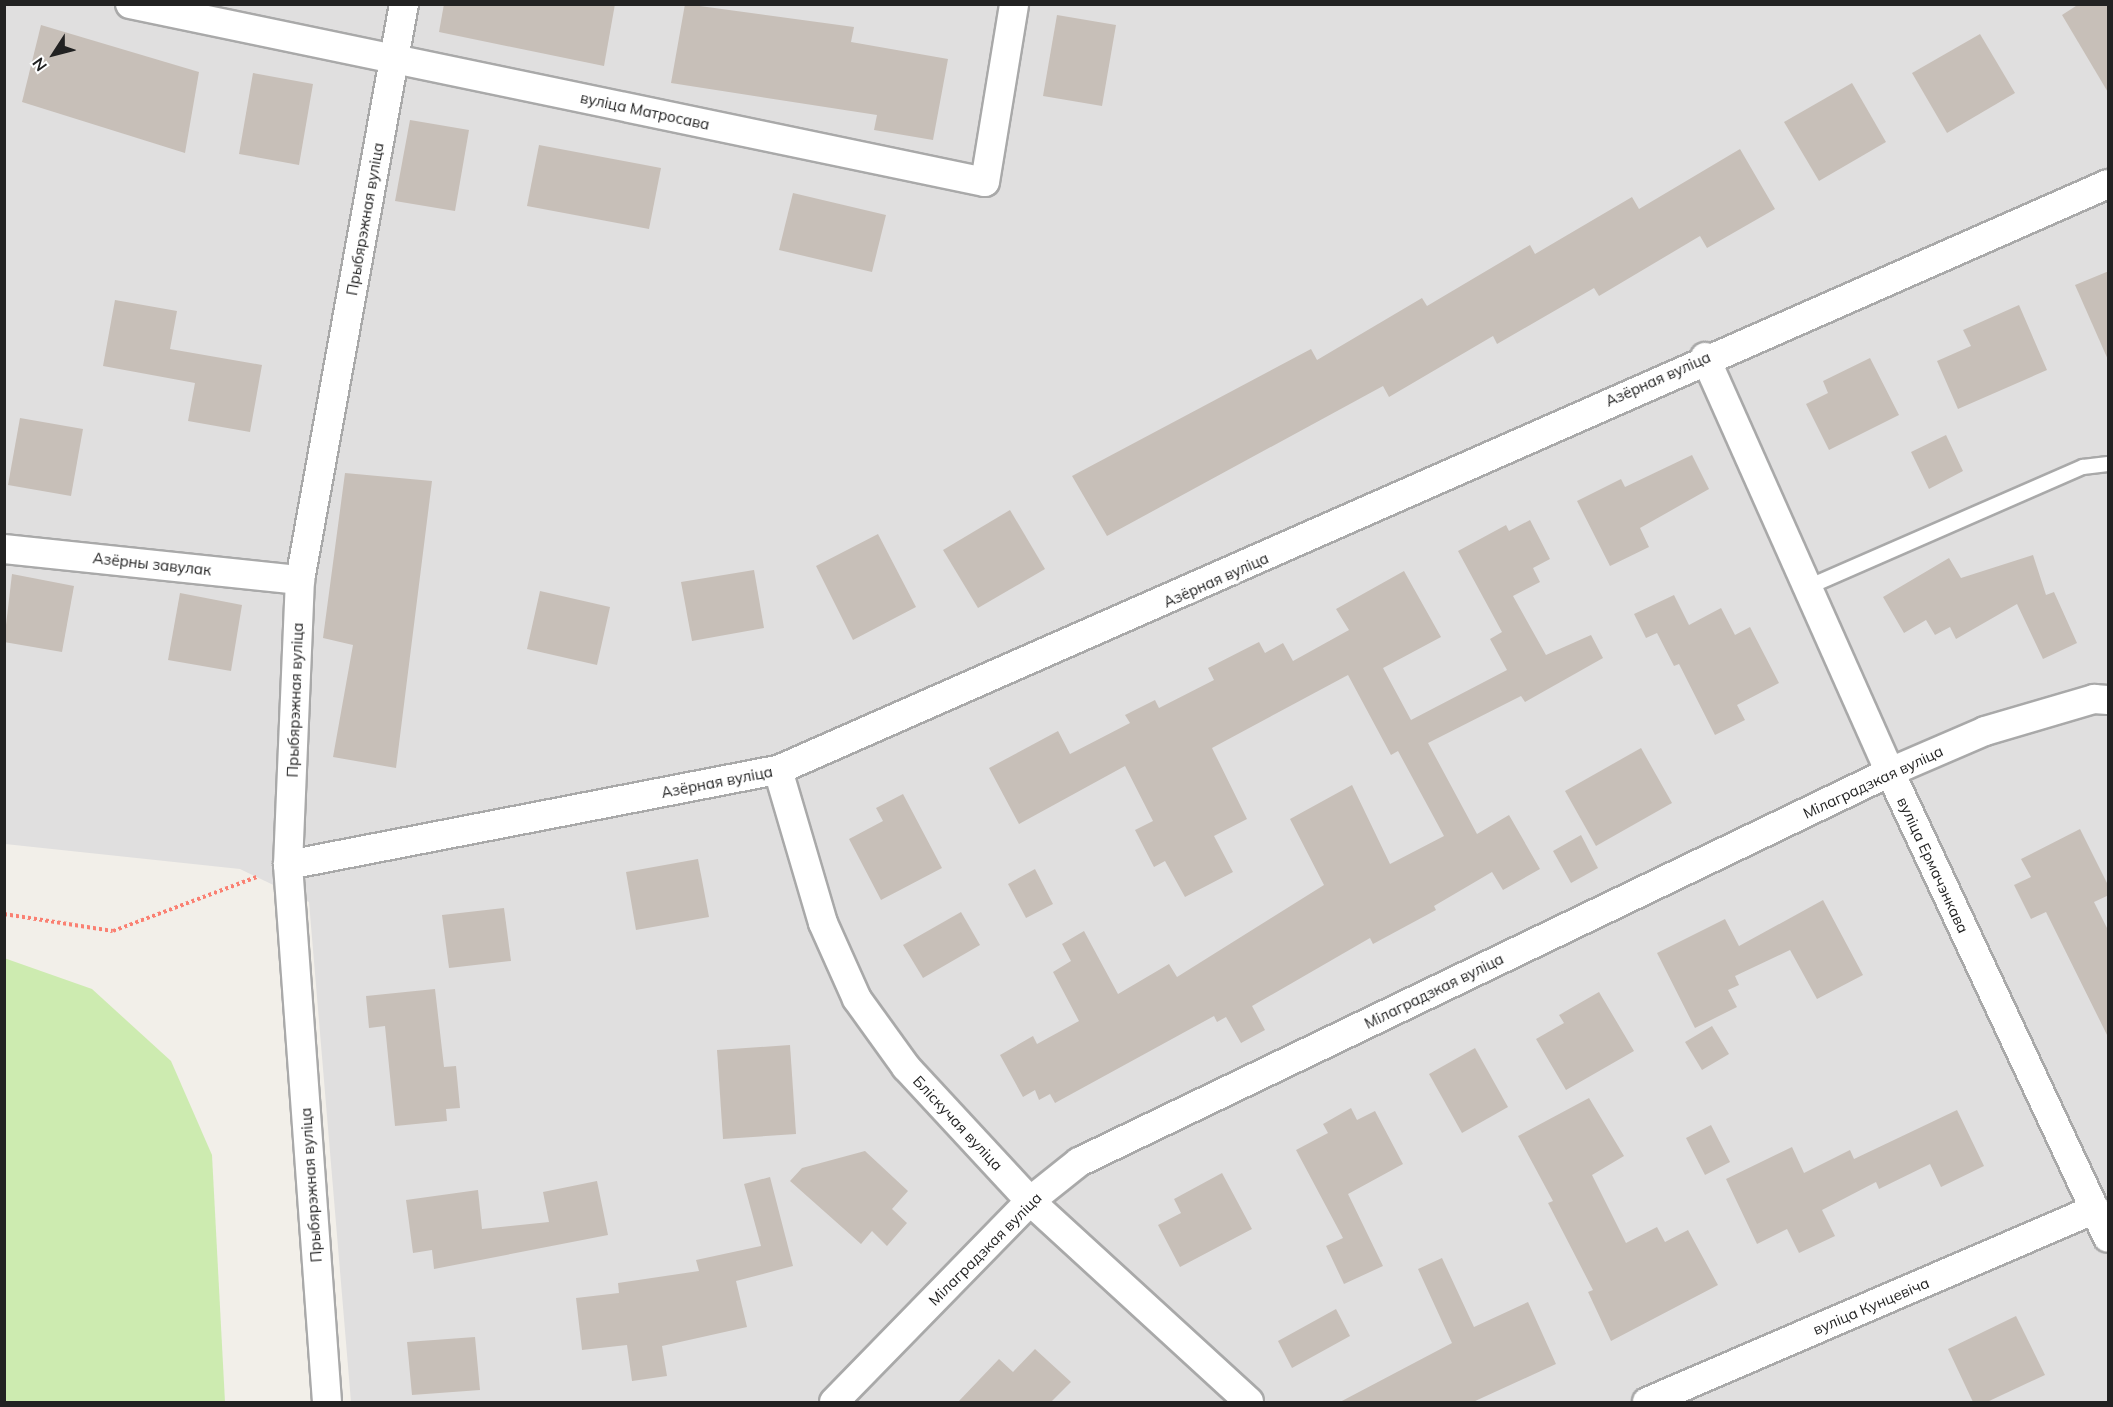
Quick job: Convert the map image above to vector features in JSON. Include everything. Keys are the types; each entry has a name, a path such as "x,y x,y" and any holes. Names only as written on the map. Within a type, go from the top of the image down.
{"street":[{"name":"вуліца Матросава","path":"129,4 985,182 1014,4"},
{"name":"Прыбярэжная вуліца","path":"327,1402 288,865 300,580 404,4"},
{"name":"Азёрная вуліца","path":"288,865 778,770 1088,638 1706,357 2109,184"},
{"name":"вуліца Ермачэнкава","path":"1706,357 1890,772 2109,1238"},
{"name":"Азёрны завулак","path":"4,549 300,580"},
{"name":"Мілаградзкая вуліца","path":"834,1402 1030,1201 1079,1162 1890,772 1984,731 2094,699 2109,700"},
{"name":"Бліскучая вуліца","path":"778,770 823,923 857,999 906,1067 1030,1201 1249,1402"},
{"name":"вуліца Кунцевіча","path":"1647,1402 2095,1209"}],"lane":[{"path":"1808,587 2083,467 2109,464"}],"path":[{"path":"4,914 113,931 288,865"}],"shaded area":[{"path":"5,5 2108,5 2108,1402 351,1402 309,902 240,869 5,844"}],"green space":[{"path":"4,958 92,989 171,1061 212,1155 225,1402 5,1402"}],"building":[{"path":"444,4 615,4 604,66 439,32"},
{"path":"685,4 854,27 851,42 948,59 933,140 874,130 877,115 671,83"},
{"path":"2079,4 2109,4 2109,94 2062,15"},
{"path":"1057,15 1116,25 1102,106 1043,96"},
{"path":"41,25 199,72 185,153 22,102"},
{"path":"1980,34 2015,93 1947,133 1912,73"},
{"path":"253,73 313,84 299,165 239,154"},
{"path":"1852,83 1886,142 1819,181 1784,122"},
{"path":"410,120 469,130 455,211 395,201"},
{"path":"539,145 661,168 649,229 527,206"},
{"path":"1740,149 1775,209 1707,248 1700,236 1599,296 1594,288 1497,344 1493,336 1389,397 1383,386 1107,536 1072,476 1311,349 1317,360 1422,298 1427,306 1530,245 1535,254 1632,197 1639,209"},
{"path":"793,193 886,215 872,272 779,250"},
{"path":"2109,271 2109,362 2075,285"},
{"path":"115,300 177,311 170,349 262,365 250,432 188,421 195,383 103,366"},
{"path":"2019,305 2047,370 1958,409 1937,361 1971,346 1963,330"},
{"path":"1870,358 1899,415 1829,450 1806,404 1828,393 1823,381"},
{"path":"20,418 83,429 71,496 8,485"},
{"path":"1946,435 1963,471 1929,489 1911,452"},
{"path":"1692,455 1709,489 1640,528 1649,547 1610,566 1577,501 1621,479 1625,487"},
{"path":"345,473 432,481 396,768 333,757 353,645 323,638"},
{"path":"1010,510 1045,569 978,608 943,550"},
{"path":"1530,520 1550,559 1533,568 1540,582 1513,596 1546,655 1591,635 1603,658 1525,702 1521,696 1428,743 1477,834 1509,815 1540,869 1503,890 1492,872 1434,906 1436,910 1373,944 1370,938 1252,1006 1265,1030 1241,1043 1226,1017 1217,1022 1214,1016 1055,1103 1050,1094 1039,1100 1035,1090 1023,1097 1000,1055 1033,1036 1037,1044 1079,1021 1053,972 1071,961 1062,944 1084,931 1118,994 1169,964 1177,977 1324,885 1290,819 1352,785 1390,864 1444,836 1398,751 1391,755 1348,675 1212,748 1247,819 1214,836 1233,872 1185,897 1165,861 1154,867 1135,830 1153,821 1125,766 1019,824 989,768 1058,731 1070,754 1130,723 1125,715 1155,700 1159,708 1214,680 1208,668 1259,642 1265,653 1283,643 1293,661 1349,630 1336,609 1404,571 1441,637 1383,668 1411,720 1507,670 1490,639 1502,632 1458,551 1506,525 1509,531"},
{"path":"878,534 916,607 853,640 816,566"},
{"path":"2033,555 2046,595 2054,592 2077,643 2043,659 2017,604 1956,639 1950,627 1935,635 1926,620 1904,633 1883,597 1949,558 1961,578"},
{"path":"754,570 764,628 692,641 681,582"},
{"path":"12,574 74,586 62,652 4,642"},
{"path":"540,591 610,607 597,665 527,649"},
{"path":"180,593 242,605 231,671 168,660"},
{"path":"1674,595 1689,625 1721,608 1735,635 1750,627 1779,683 1737,705 1745,720 1715,735 1679,664 1674,666 1657,633 1646,638 1634,614"},
{"path":"1641,748 1672,803 1596,846 1565,791"},
{"path":"903,794 942,868 881,900 849,839 883,821 876,808"},
{"path":"2080,829 2109,887 2109,895 2094,902 2109,932 2109,1039 2046,912 2031,919 2014,885 2031,877 2021,859"},
{"path":"1581,835 1598,868 1571,883 1553,851"},
{"path":"698,859 709,917 636,930 626,872"},
{"path":"1035,869 1053,904 1026,918 1008,884"},
{"path":"1823,900 1863,975 1817,999 1790,950 1735,976 1739,985 1728,990 1737,1007 1695,1028 1657,953 1725,919 1739,946"},
{"path":"504,908 511,961 449,968 442,915"},
{"path":"961,912 980,945 923,978 903,945"},
{"path":"435,989 444,1067 456,1066 460,1108 446,1109 447,1121 395,1126 385,1026 369,1028 366,996"},
{"path":"1599,992 1634,1051 1566,1090 1536,1039 1564,1023 1559,1015"},
{"path":"1712,1026 1729,1054 1702,1070 1685,1042"},
{"path":"790,1045 796,1134 723,1139 717,1050"},
{"path":"1475,1048 1508,1107 1462,1133 1429,1074"},
{"path":"1589,1098 1624,1156 1592,1175 1626,1243 1657,1227 1665,1242 1688,1230 1718,1285 1611,1341 1588,1292 1593,1290 1548,1203 1553,1201 1518,1136"},
{"path":"1351,1108 1357,1120 1375,1111 1403,1164 1348,1194 1383,1266 1344,1284 1326,1246 1343,1238 1296,1150 1328,1133 1323,1124"},
{"path":"1957,1110 1984,1166 1941,1187 1930,1164 1879,1189 1876,1182 1822,1210 1835,1236 1799,1253 1787,1229 1757,1244 1726,1179 1792,1147 1804,1173 1850,1150 1854,1159"},
{"path":"1711,1125 1730,1162 1705,1175 1686,1138"},
{"path":"865,1151 908,1191 892,1209 907,1223 887,1246 872,1231 861,1244 790,1181 802,1168"},
{"path":"1222,1173 1252,1229 1180,1267 1158,1225 1181,1213 1174,1199"},
{"path":"770,1177 793,1266 736,1281 747,1327 662,1346 667,1376 632,1381 627,1345 582,1350 576,1298 619,1293 618,1283 699,1271 696,1260 761,1246 744,1184"},
{"path":"597,1181 608,1235 434,1269 432,1250 413,1253 406,1200 478,1190 482,1229 549,1222 543,1192"},
{"path":"1442,1258 1474,1327 1528,1302 1556,1364 1473,1402 1340,1402 1452,1343 1418,1269"},
{"path":"1336,1309 1350,1336 1292,1368 1278,1341"},
{"path":"2016,1316 2045,1375 1987,1402 1973,1402 1948,1349"},
{"path":"475,1337 480,1390 412,1395 407,1342"},
{"path":"1035,1349 1071,1382 1051,1402 958,1402 999,1359 1013,1372"}]}
